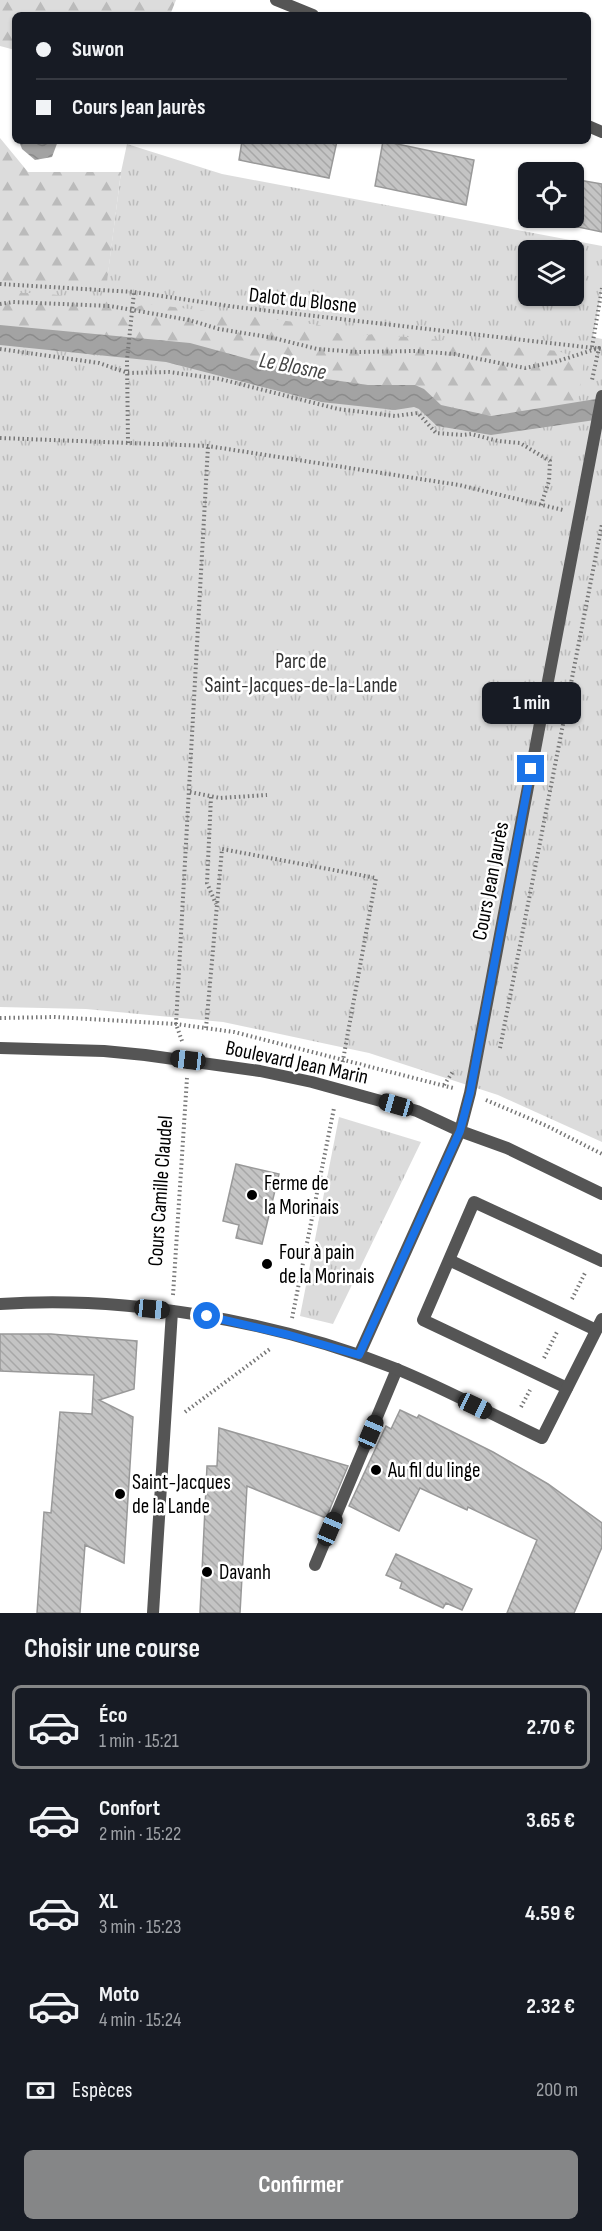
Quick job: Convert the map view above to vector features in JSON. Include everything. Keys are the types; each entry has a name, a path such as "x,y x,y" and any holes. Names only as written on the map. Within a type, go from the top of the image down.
{"street":[{"path":"276,0 306,12"},
{"name":"Cours Jean Jaurès","path":"359,1355 460,1131 470,1093 602,396"},
{"name":"Boulevard Jean Marin","path":"0,1048 104,1051 188,1060 260,1071 338,1089 417,1111 460,1131 507,1148 602,1194"},
{"path":"567,1388 423,1320 474,1202 602,1261"},
{"path":"0,1304 34,1301 172,1311 207,1316 289,1335 359,1355 397,1369 542,1438 599,1324 449,1260"},
{"path":"153,1613 172,1311"},
{"path":"315,1565 397,1369"}],"path":[{"name":"Dalot du Blosne","path":"0,284 134,292 236,307 600,348"},
{"path":"592,347 602,288"},
{"path":"128,443 127,360 134,292"},
{"path":"0,304 13,302 69,303 110,306 274,338 317,349 454,354 525,368 555,363 600,348"},
{"path":"591,388 600,348"},
{"path":"0,349 99,363 128,373 169,372 220,380 315,405 395,416 414,412 436,432 471,434 498,441 520,443 550,461 549,481 541,505"},
{"path":"0,438 208,446 459,485 563,510"},
{"path":"176,1024 208,446"},
{"path":"499,1054 602,524"},
{"path":"190,792 211,797 267,795"},
{"path":"211,797 207,883 217,905"},
{"path":"165,1427 289,1335 338,1089 376,878 222,849 206,1028"},
{"path":"0,1018 54,1017 176,1024 234,1032 470,1093 547,1126 602,1154"},
{"name":"Cours Camille Claudel","path":"172,1311 188,1060"}],"green space":[{"path":"0,0 176,0 171,12 12,12 12,49 0,46"},
{"path":"0,138 28,172 121,172 106,290 0,284"},
{"name":"Parc de Saint-Jacques-de-la-Lande","path":"127,144 222,174 570,240 518,240 518,306 584,306 584,243 602,246 602,288 593,337 602,339 602,1142 498,1095 369,1053 223,1022 86,1009 0,1007 0,275 107,280 121,172"},
{"path":"0,293 36,293 123,301 132,311 139,306 149,304 319,325 349,338 373,334 558,351 584,360 575,422 491,435 437,426 414,407 395,410 321,402 166,362 0,345"},
{"path":"339,1117 421,1142 333,1324 300,1316"}],"water":[{"path":"20,144 57,144 52,157 35,160 22,149"},
{"path":"0,325 190,343 319,378 368,385 415,385 424,389 441,405 491,416 602,398 602,419 491,435 437,426 414,407 395,410 321,402 166,362 0,345"}],"building":[{"path":"242,144 336,144 329,178 239,160"},
{"path":"382,144 397,144 474,160 466,205 375,186"},
{"path":"584,181 602,184 602,232 583,228"},
{"name":"Ferme de la Morinais","path":"236,1164 279,1174 262,1244 236,1238 239,1225 223,1221"},
{"path":"0,1334 51,1334 137,1341 134,1389 99,1400 133,1417 124,1563 85,1545 80,1613 37,1613 44,1512 51,1513 60,1412 92,1414 94,1375 0,1371"},
{"path":"400,1410 417,1418 419,1415 493,1452 548,1484 602,1523 602,1547 574,1613 507,1613 537,1540 468,1507 467,1510 420,1488 399,1531 349,1506 386,1426 391,1429"},
{"path":"219,1428 348,1466 326,1518 247,1486 240,1613 200,1613 207,1466 217,1466"},
{"path":"396,1554 472,1589 462,1610 446,1603 443,1608 400,1588 402,1582 386,1575"}],"place":[{"name":"Ferme de la Morinais","path":"252,1195"},
{"name":"Four à pain de la Morinais","path":"267,1264"},
{"name":"Au fil du linge","path":"376,1470"},
{"name":"Saint-Jacques de la Lande","path":"120,1494"},
{"name":"Davanh","path":"207,1572"}],"route":[{"path":"207,1316 258,1327 359,1355 460,1131 470,1093 531,769"}],"water label":[{"name":"Le Blosne","path":"293,365"}]}
